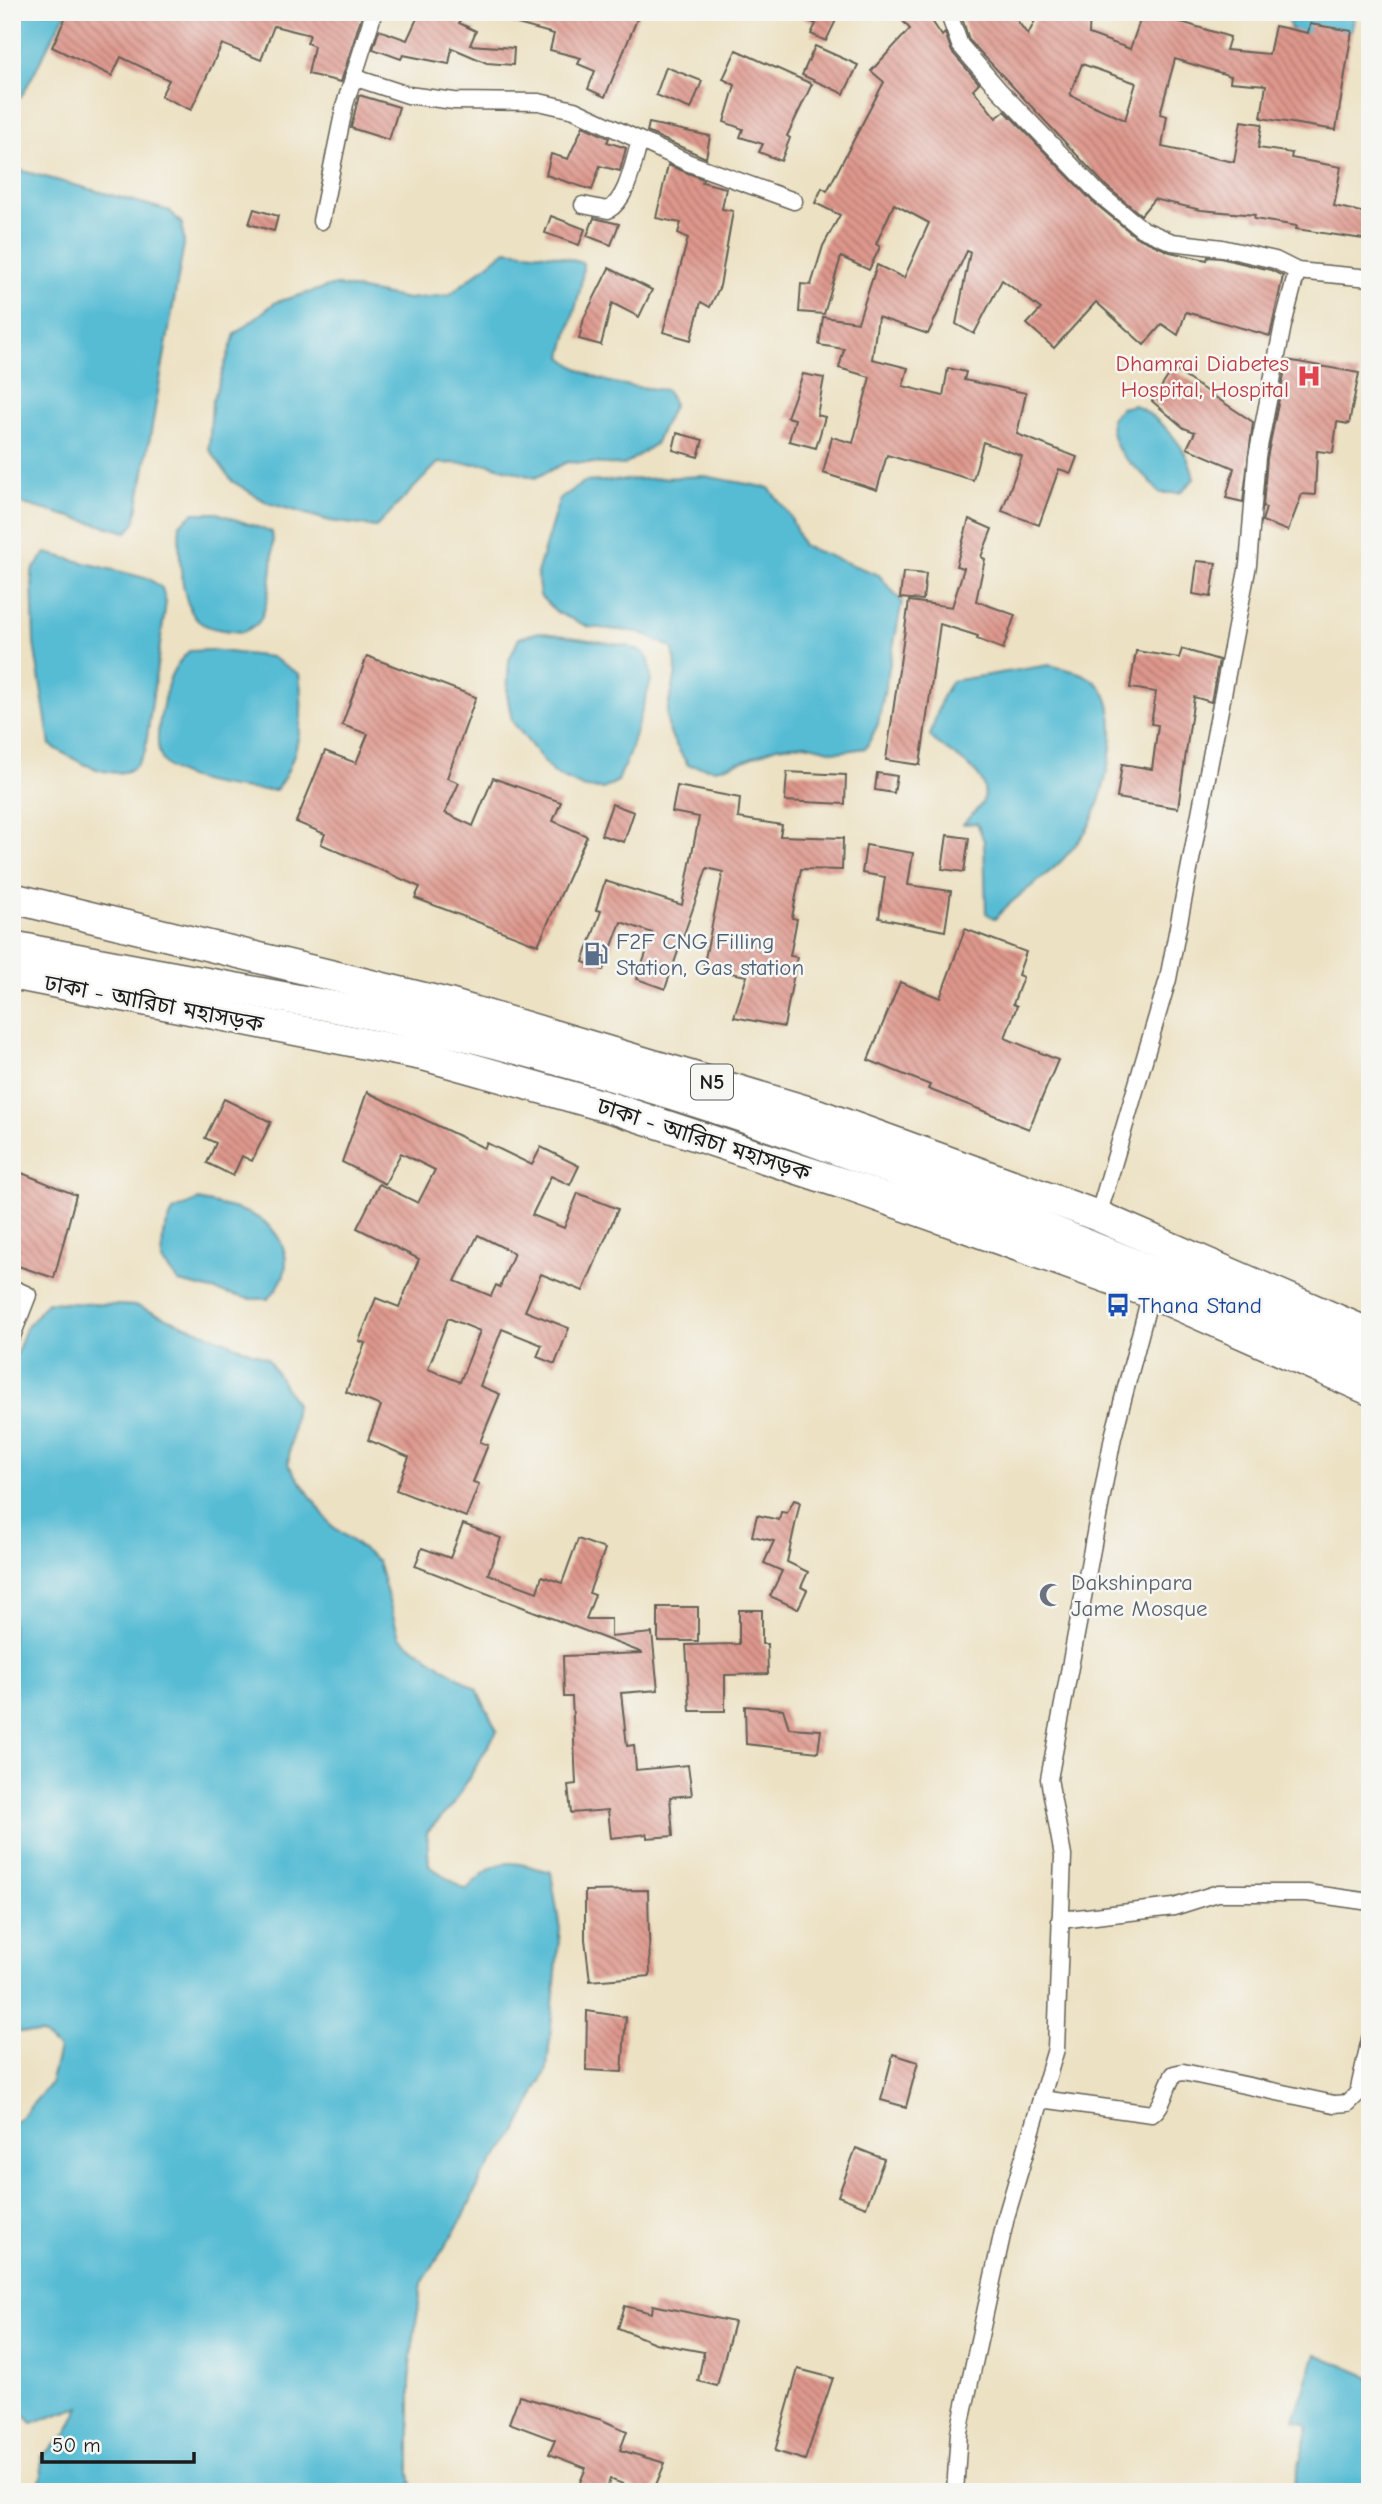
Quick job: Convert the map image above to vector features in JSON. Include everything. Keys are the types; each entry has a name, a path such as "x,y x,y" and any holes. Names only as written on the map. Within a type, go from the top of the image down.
{"highway":[{"name":"N5","path":"21,900 462,1008 817,1114 1098,1216 1370,1334"},
{"name":"N5","path":"12,946 370,1013 511,1047 644,1086 801,1136 1054,1229 1370,1362"},
{"name":"ঢাকা - আরিচা মহাসড়ক","path":"12,974 413,1054 615,1109 844,1184 1151,1293 1370,1390"}],"street":[{"path":"321,221 353,77 374,12"},
{"path":"948,12 960,45 999,90 1099,194 1142,229 1172,242 1222,248 1275,260 1297,271 1370,278"},
{"path":"353,77 408,95 454,101 539,102 563,107 688,163 794,201"},
{"path":"583,205 608,210 615,206 621,197 640,141"},
{"path":"1098,1216 1168,979 1248,565 1257,457 1283,325 1297,271"},
{"path":"12,1288 28,1295 12,1336"},
{"path":"955,2492 959,2432 1006,2217 1056,2049 1063,1856 1049,1779 1113,1437 1151,1293"},
{"path":"1060,1920 1174,1907 1218,1893 1307,1893 1370,1902"},
{"path":"1041,2099 1152,2114 1163,2103 1165,2086 1174,2074 1183,2072 1334,2104 1348,2104 1358,2094 1370,2039"}],"water":[{"path":"12,12 66,12 24,92 12,108"},
{"path":"1286,12 1356,12 1349,39 1307,42 1290,27"},
{"path":"12,168 170,211 182,224 184,244 135,523 127,532 12,501"},
{"path":"506,250 554,255 583,263 578,298 562,357 598,378 624,385 666,390 674,404 655,444 624,465 567,462 535,478 488,464 438,463 376,527 330,521 268,503 232,481 209,449 212,403 235,334 276,302 335,285 408,299 449,295"},
{"path":"1134,405 1164,426 1186,456 1194,479 1180,493 1159,493 1116,445 1111,419 1121,408"},
{"path":"704,476 769,488 790,516 803,546 879,575 902,602 878,724 866,748 838,752 805,744 776,747 716,769 688,765 674,741 667,721 676,674 672,648 640,632 589,627 556,612 540,596 537,573 559,500 584,482"},
{"path":"194,513 217,513 272,532 272,565 266,605 258,623 243,632 221,630 201,623 189,605 180,562 180,524"},
{"path":"46,553 149,579 162,588 166,602 145,752 132,769 122,772 101,770 50,745 34,644 32,571"},
{"path":"539,632 627,646 644,653 649,660 651,680 629,754 618,781 603,789 585,788 553,773 512,721 507,694 509,660 519,638"},
{"path":"211,650 271,657 299,674 299,735 291,764 276,790 231,787 195,779 167,766 161,757 158,745 159,727 170,677 189,651"},
{"path":"1049,665 1084,675 1094,681 1104,693 1110,709 1112,728 1108,769 1097,807 1083,835 1057,865 1011,902 995,919 986,913 984,841 977,823 963,824 982,803 985,792 982,782 966,764 930,736 942,697 952,681"},
{"path":"198,1200 250,1214 270,1227 278,1237 286,1264 281,1282 268,1299 250,1299 179,1282 162,1261 163,1234 173,1211"},
{"path":"47,1302 137,1306 267,1358 296,1404 288,1464 331,1525 378,1561 399,1637 477,1690 497,1731 453,1805 427,1832 429,1866 466,1890 488,1871 504,1863 551,1872 560,1929 547,2069 515,2134 481,2177 464,2216 422,2283 410,2364 410,2474 413,2492 34,2492 42,2476 41,2457 66,2435 80,2407 32,2423 12,2402 12,2123 19,2120 50,2084 59,2049 42,2034 12,2031 12,1367 26,1328"},
{"path":"1316,2354 1370,2377 1370,2492 1292,2492 1309,2426 1294,2419"}],"building":[{"path":"68,12 363,12 341,82 308,74 314,46 307,43 310,35 274,26 261,60 222,44 191,110 161,96 169,80 121,57 112,76 52,47"},
{"path":"420,12 464,12 459,23 476,31 470,45 514,48 513,65 487,63 452,48 449,64 403,55 401,59 373,49 379,30 407,40"},
{"path":"492,12 640,12 605,97 588,89 595,71 578,64 581,58 550,50 554,34 492,17"},
{"path":"791,12 840,12 826,41 811,34 816,24"},
{"path":"895,12 926,12 942,36 945,33 952,52 979,83 973,89 996,118 1005,111 1092,201 1136,237 1170,252 1207,260 1208,257 1220,258 1271,270 1283,276 1270,336 1186,312 1178,335 1162,324 1144,345 1096,302 1054,348 1027,324 1041,309 1002,280 974,334 956,324 970,252 967,251 928,334 878,317 872,359 908,368 903,386 943,396 948,368 966,372 964,380 1026,393 1017,434 1077,457 1071,473 1059,469 1039,525 1002,511 1022,456 983,442 973,480 887,455 877,490 823,473 832,437 853,443 870,377 839,368 844,349 819,345 823,317 858,322 877,265 904,278 929,223 894,204 876,244 880,247 869,270 841,257 824,314 799,312 801,284 811,285 823,246 840,215 815,203 822,188 827,191 884,82 871,71 910,29"},
{"path":"969,12 1011,12 1028,35 1039,12 1090,12 1089,34 1130,49 1143,12 1180,12 1178,21 1230,37 1226,50 1269,54 1275,26 1308,33 1310,24 1352,31 1336,130 1261,118 1266,85 1230,82 1231,76 1175,59 1160,114 1167,116 1162,147 1234,162 1241,121 1262,124 1258,148 1292,153 1291,158 1341,167 1334,206 1370,214 1370,240 1296,229 1297,226 1254,219 1255,215 1201,210 1154,199 1141,215 1106,186 969,40 962,18","holes":["1082,64 1136,83 1125,120 1070,95"]},
{"path":"815,46 858,65 844,94 802,75"},
{"path":"736,50 812,84 787,136 790,138 781,161 759,152 763,144 740,137 743,129 724,122 735,85 723,79"},
{"path":"666,67 702,81 691,109 656,95"},
{"path":"359,95 399,107 389,140 351,128"},
{"path":"649,123 710,136 706,158 647,132"},
{"path":"583,126 609,138 607,142 626,148 620,171 600,166 592,190 546,175 551,154 568,159"},
{"path":"668,165 703,179 702,182 726,188 722,209 733,211 720,286 710,307 701,302 691,340 663,332 688,238 678,233 681,223 656,218"},
{"path":"254,209 278,216 274,231 249,224"},
{"path":"551,216 585,229 579,245 545,233"},
{"path":"594,218 619,224 611,245 587,236"},
{"path":"609,268 652,290 639,317 612,303 601,345 579,339 584,318"},
{"path":"1287,360 1359,373 1349,424 1337,422 1333,453 1317,451 1315,495 1302,494 1288,531 1262,521 1266,508 1263,507 1267,458"},
{"path":"1173,369 1253,422 1243,502 1226,498 1234,468 1187,448 1195,432 1184,428 1152,401"},
{"path":"803,374 824,378 817,415 825,417 816,448 789,441 795,419 787,417"},
{"path":"677,433 703,440 698,457 673,450"},
{"path":"969,519 992,529 981,557 985,559 976,601 1015,615 1003,649 977,639 978,636 940,624 920,765 886,760 909,601 952,607 964,568 956,566"},
{"path":"1197,561 1216,563 1211,597 1193,594"},
{"path":"903,572 926,574 923,600 900,598"},
{"path":"1182,649 1219,660 1211,702 1194,697 1178,808 1117,798 1122,764 1152,769 1158,725 1151,724 1156,692 1130,688 1136,651 1179,658"},
{"path":"367,656 476,697 447,778 459,783 445,813 473,826 493,778 561,802 553,821 587,836 538,945 415,898 420,887 321,844 325,834 296,822 325,751 356,763 368,734 342,725"},
{"path":"787,772 846,775 845,804 785,801"},
{"path":"877,773 897,776 894,793 875,790"},
{"path":"677,786 740,798 738,818 782,825 780,836 843,838 842,870 801,869 792,918 797,919 790,956 797,957 784,1027 734,1017 747,976 703,968 723,872 707,868 665,989 637,979 653,933 621,922 603,970 583,962 601,911 596,910 605,881 682,905 699,817 672,812"},
{"path":"612,804 634,812 624,842 601,835"},
{"path":"947,835 969,838 964,872 942,869"},
{"path":"866,845 913,853 908,885 951,891 945,931 879,918 885,877 862,873"},
{"path":"965,929 1026,952 1018,975 1023,977 1013,1004 1017,1006 1005,1038 1058,1060 1029,1129 928,1089 930,1085 868,1060 900,982 940,998"},
{"path":"367,1092 484,1148 487,1143 532,1165 541,1147 579,1166 570,1185 551,1176 532,1215 564,1228 578,1193 618,1209 583,1291 541,1274 525,1311 569,1328 555,1364 537,1357 542,1345 502,1329 480,1386 500,1394 480,1442 488,1445 473,1482 479,1484 466,1517 396,1490 409,1457 368,1440 381,1406 346,1392 365,1343 359,1341 376,1298 399,1307 419,1259 357,1228 379,1184 418,1203 435,1170 401,1153 385,1184 342,1162","holes":["478,1235 514,1253 500,1287 496,1285 491,1296 455,1281","448,1318 480,1331 460,1382 428,1369"]},
{"path":"224,1099 271,1122 252,1161 242,1156 233,1176 207,1163 216,1143 205,1138"},
{"path":"12,1169 76,1195 54,1278 12,1264"},
{"path":"794,1500 800,1502 787,1562 808,1572 801,1587 807,1590 798,1609 770,1596 782,1571 764,1563 774,1541 752,1536 757,1515 779,1520 781,1512 787,1513"},
{"path":"463,1524 501,1538 488,1574 537,1592 542,1576 562,1583 578,1539 605,1549 589,1593 595,1595 586,1619 611,1619 611,1637 652,1633 658,1690 621,1693 627,1746 634,1745 636,1770 688,1765 692,1795 670,1797 673,1836 647,1838 647,1834 611,1838 608,1810 571,1813 568,1785 576,1784 572,1697 564,1697 563,1656 643,1653 415,1566 422,1548 450,1558"},
{"path":"658,1607 698,1607 698,1641 658,1641"},
{"path":"739,1610 762,1610 762,1644 767,1644 768,1674 725,1675 725,1711 690,1711 686,1645 739,1644"},
{"path":"745,1706 783,1709 789,1728 821,1730 818,1752 746,1744"},
{"path":"648,1890 650,1976 590,1981 585,1939 585,1891"},
{"path":"587,2011 626,2017 622,2072 586,2070"},
{"path":"893,2054 918,2062 906,2107 881,2100"},
{"path":"856,2148 884,2159 866,2207 838,2196"},
{"path":"653,2305 734,2322 717,2386 698,2381 704,2352 655,2343 618,2328 625,2306 652,2313"},
{"path":"798,2369 833,2378 805,2460 775,2451"},
{"path":"519,2396 602,2420 627,2431 620,2450 665,2463 653,2492 644,2492 610,2479 606,2492 576,2492 586,2468 549,2454 555,2440 509,2423"}],"place":[{"name":"Dhamrai Diabetes Hospital, Hospital","path":"1309,376"},
{"name":"F2F CNG Filling Station, Gas station","path":"596,954"},
{"name":"Thana Stand","path":"1118,1305"},
{"name":"Dakshinpara Jame Mosque","path":"1051,1595"}]}
